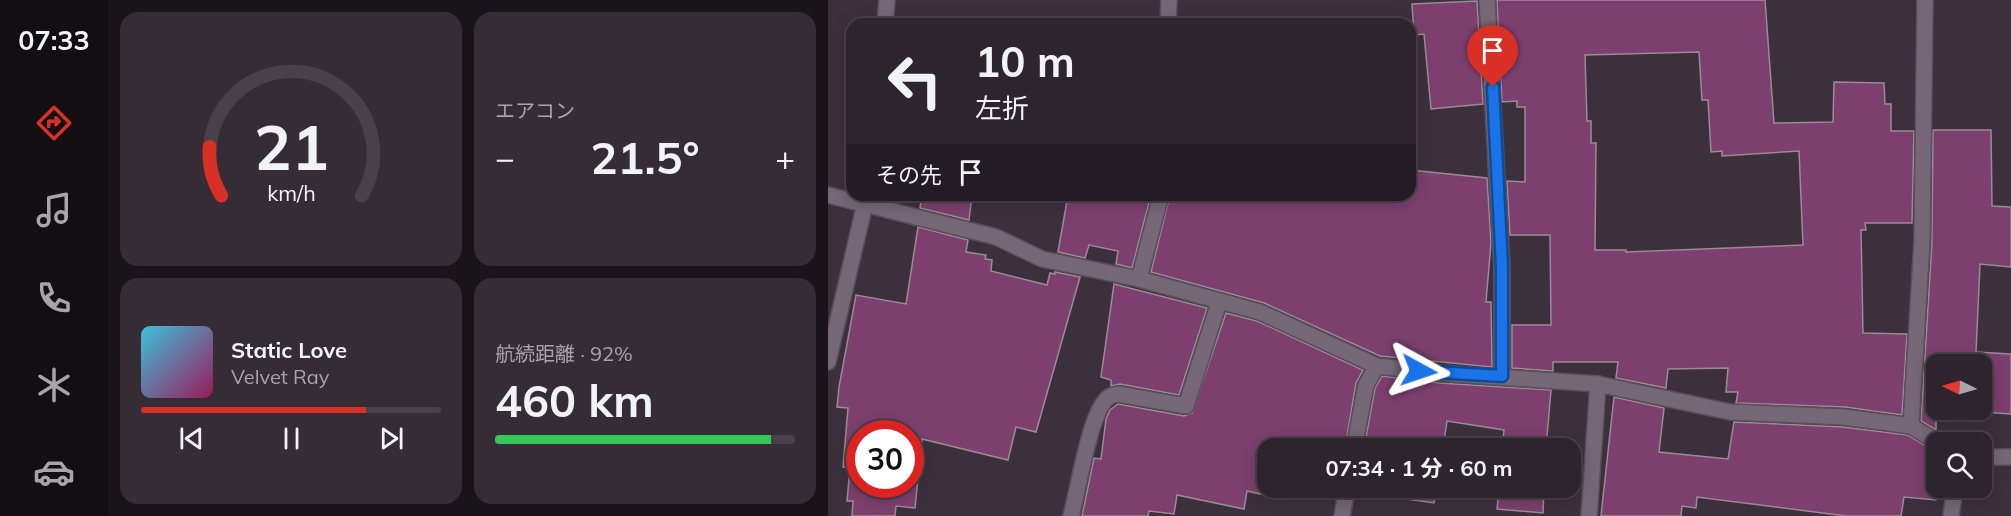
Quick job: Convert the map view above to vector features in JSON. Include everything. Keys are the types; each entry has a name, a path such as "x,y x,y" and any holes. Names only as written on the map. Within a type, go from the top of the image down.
{"street":[{"path":"886,18 887,0"},
{"path":"1168,18 1169,0"},
{"path":"1487,0 1502,256 1502,376"},
{"path":"1911,426 1922,242 1925,0"},
{"path":"828,195 846,197"},
{"path":"828,362 866,201"},
{"path":"870,201 996,237 1042,259 1139,279 1260,312 1377,366 1440,373 1598,384 1730,412 1844,417 1911,426 1926,435"},
{"path":"1139,279 1159,201"},
{"path":"1071,516 1090,434 1099,409 1108,397 1118,394 1186,406 1219,302"},
{"path":"1356,438 1365,385 1377,366"},
{"path":"1589,516 1598,384"},
{"path":"1992,457 2011,457"},
{"path":"1342,516 1345,498"},
{"path":"1951,516 1954,498"}],"building":[{"path":"1497,0 1765,0 1774,123 1833,122 1834,82 1884,83 1885,104 1891,104 1891,131 1914,131 1912,223 1865,223 1866,230 1861,230 1863,333 1907,334 1902,415 1845,407 1736,403 1738,392 1726,392 1728,368 1668,369 1666,388 1616,378 1618,362 1553,362 1553,371 1512,368 1512,325 1551,325 1550,235 1510,235 1507,181 1525,182 1525,107 1517,107 1517,101 1502,102","holes":["1699,52 1702,100 1708,100 1711,152 1722,151 1722,156 1799,151 1803,245 1626,252 1626,250 1595,250 1596,143 1591,143 1591,121 1587,121 1585,55"]},
{"path":"1477,1 1483,104 1431,109 1424,34 1416,35 1416,18 1413,18 1412,4"},
{"path":"1933,130 1991,130 1992,206 2011,207 2011,267 1980,264 1976,352 2011,354 2011,414 1992,413 1992,354 1926,354 1926,420 1936,420 1936,430 1921,421 1932,242"},
{"path":"1416,171 1487,178 1491,243 1486,302 1491,302 1492,367 1380,356 1264,303 1151,272 1169,201 1416,201"},
{"path":"921,201 971,201 969,220 920,208"},
{"path":"1067,201 1149,201 1132,268 1116,264 1118,251 1089,245 1085,258 1058,252"},
{"path":"918,227 968,240 966,252 986,255 985,259 992,260 991,271 1047,285 1050,273 1080,277 1036,432 1016,427 1008,460 924,439 924,420 847,420 848,408 837,407 856,295 906,304"},
{"path":"1114,284 1207,308 1179,395 1120,384 1111,386 1111,380 1101,377"},
{"path":"1226,313 1257,321 1363,370 1356,383 1347,438 1257,438 1257,493 1247,491 1244,509 1177,495 1174,514 1149,511 1148,516 1082,516 1094,458 1101,459 1106,419 1110,410 1118,404 1184,416 1192,413"},
{"path":"1382,376 1439,383 1551,390 1547,438 1503,438 1504,430 1447,421 1444,438 1366,438 1375,388"},
{"path":"1614,397 1664,408 1659,452 1728,459 1734,422 1843,427 1908,435 1926,446 1926,498 1936,498 1936,500 1904,497 1901,516 1846,516 1697,497 1696,508 1682,506 1681,516 1601,516"},
{"path":"846,432 846,467 843,467"},
{"path":"847,498 916,498 915,508 896,506 895,516 852,516 853,501 847,501"},
{"path":"1400,498 1435,498 1434,503"},
{"path":"1498,498 1544,498 1543,513 1497,509"}],"route":[{"path":"1419,371 1502,376 1502,268 1493,87"}]}
